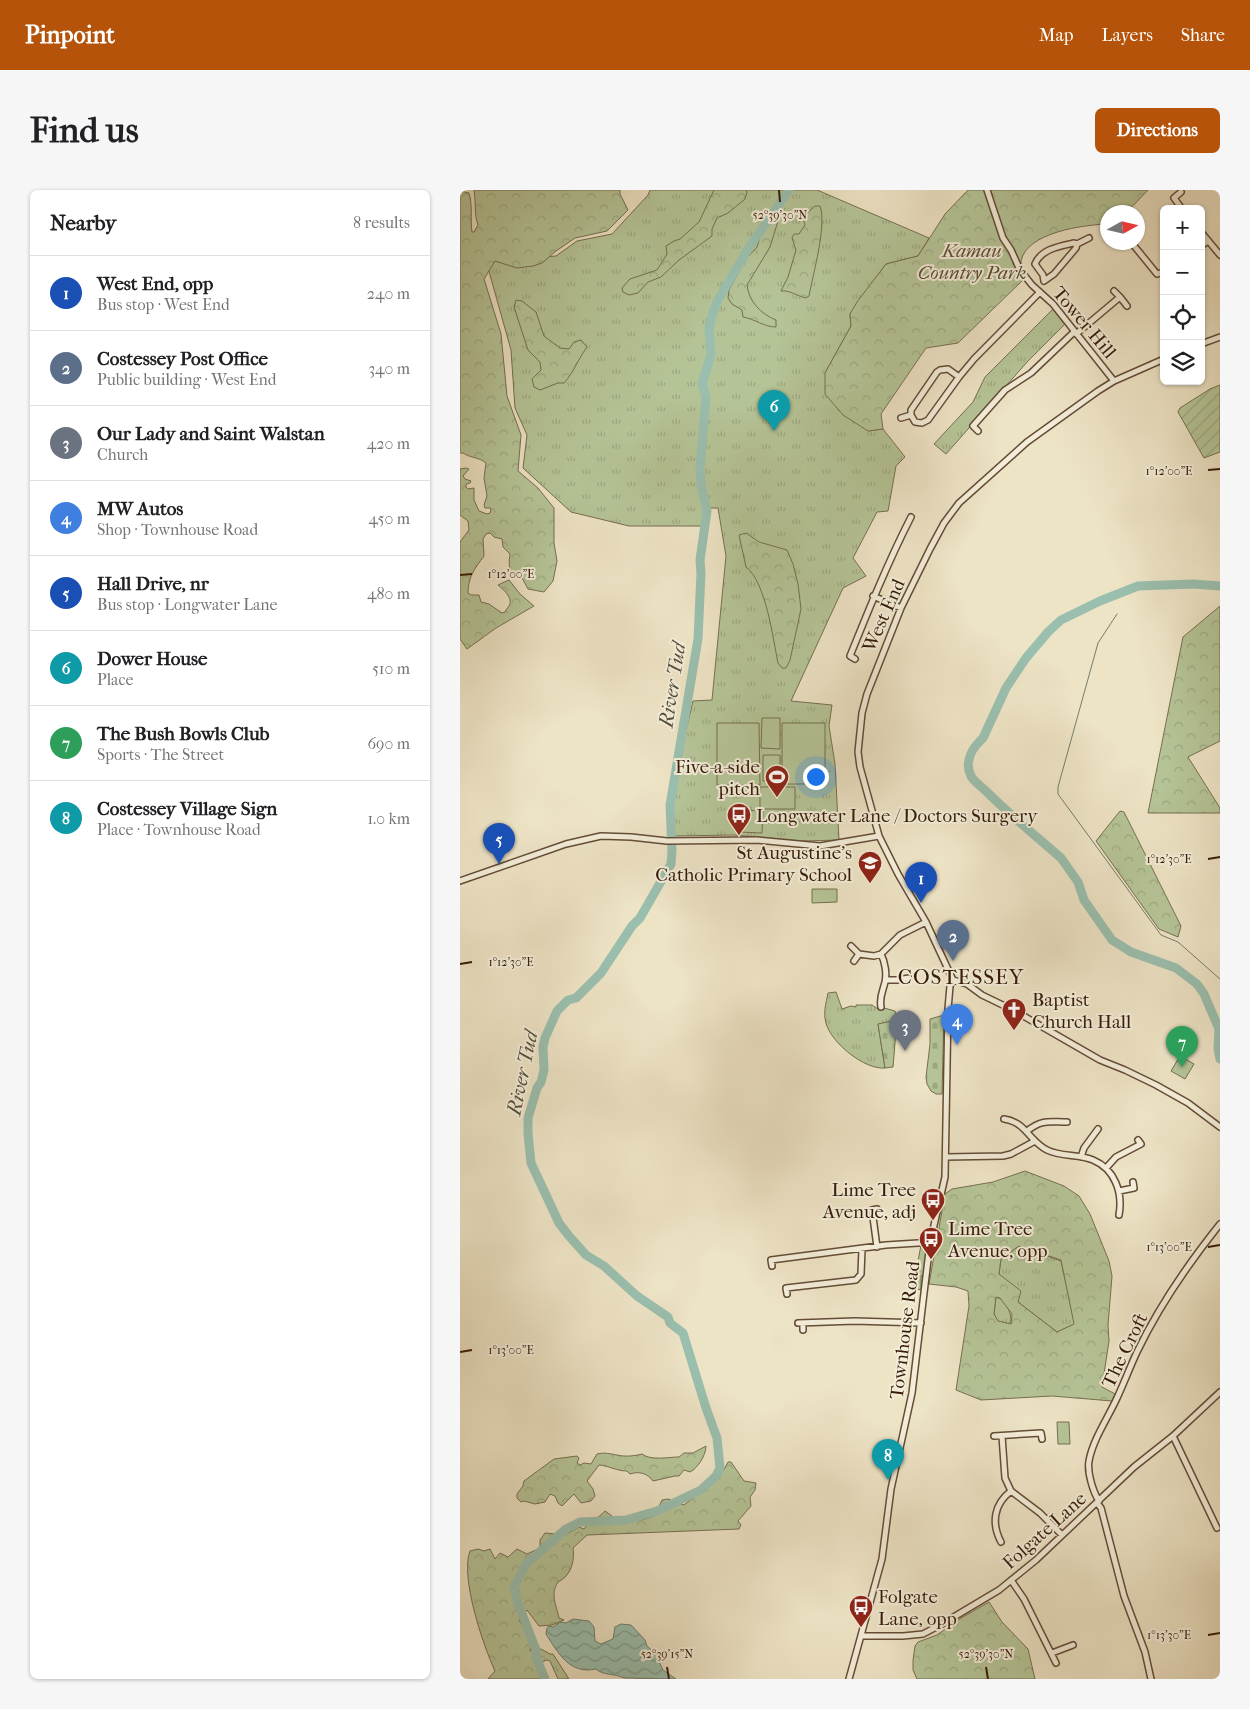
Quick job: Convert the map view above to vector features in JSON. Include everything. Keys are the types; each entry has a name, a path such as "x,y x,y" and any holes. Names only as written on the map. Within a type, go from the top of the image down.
{"street":[{"name":"Tower Hill","path":"987,190 1003,238 1020,270 1032,285 1053,304 1114,380"},
{"path":"1177,205 1171,200 1181,192"},
{"path":"1205,237 1220,255"},
{"path":"1044,281 1035,262 1046,252 1062,246 1077,244 1090,238"},
{"path":"910,414 915,422 925,423 959,377 1039,290 1044,281 1054,274 1076,248 1077,244"},
{"path":"1138,250 1158,274 1160,273"},
{"path":"1114,291 1127,306"},
{"path":"978,430 972,428 1005,390 1031,372 1120,297"},
{"path":"1205,343 1220,337"},
{"name":"West End","path":"953,980 926,922 898,874 879,836 860,767 858,752 862,713 867,694 901,608 935,540 959,502 1027,442 1114,380 1160,361"},
{"path":"901,418 910,414 914,405 940,370 948,369 959,377"},
{"path":"855,659 850,656 873,596 911,517"},
{"path":"873,596 901,608"},
{"path":"460,881 566,844 589,838 618,836 667,841 757,840 820,846 879,836"},
{"path":"851,946 858,954 867,956 881,954 900,935 926,922"},
{"path":"854,961 858,954"},
{"path":"879,1004 886,980 884,959 881,954"},
{"path":"886,980 906,980"},
{"path":"953,980 967,984 982,995 1013,1010 1100,1060 1156,1085 1188,1104 1220,1127"},
{"name":"Townhouse Road","path":"850,1679 882,1559 891,1489 912,1394 930,1244 945,1177 948,1008 950,986 953,980"},
{"path":"1004,1119 1019,1123 1035,1141 1049,1151 1093,1160 1106,1168 1117,1183 1121,1199 1119,1215"},
{"path":"1027,1131 1042,1122 1064,1121"},
{"path":"1081,1157 1084,1148 1098,1133"},
{"path":"946,1157 1002,1156 1011,1154 1035,1141"},
{"path":"1106,1168 1116,1157 1141,1144"},
{"path":"1119,1191 1134,1188"},
{"path":"872,1210 877,1247"},
{"name":"The Croft","path":"1151,1679 1145,1652 1124,1596 1094,1489 1089,1460 1138,1351 1163,1304 1181,1276 1220,1224"},
{"path":"771,1260 918,1242 930,1244"},
{"path":"787,1294 786,1288 856,1280 861,1274 862,1248"},
{"path":"803,1330 800,1323 855,1321 921,1323"},
{"name":"Folgate Lane","path":"862,1636 919,1635 928,1632 990,1596 1062,1535 1134,1467 1173,1436 1220,1392"},
{"path":"994,1436 1041,1433"},
{"path":"1002,1436 1005,1478 1011,1491 1040,1513 1062,1535"},
{"path":"1173,1436 1217,1528"},
{"path":"1001,1542 998,1536 995,1517 1001,1500 1011,1491"},
{"path":"992,1539 998,1536"},
{"path":"1011,1580 1024,1599 1056,1663"},
{"path":"1052,1653 1071,1648"}],"green space":[{"path":"474,190 620,190 628,210 607,231 575,238 542,263 517,268 495,261 484,279 501,334 507,396 521,435 518,471 538,488 554,508 554,543 557,561 553,581 544,592 528,589 520,574 513,575 511,572 509,564 510,554 503,547 502,539 494,537 490,533 486,534 483,539 484,556 471,577 468,593 479,595 481,602 489,604 502,613 510,605 510,599 507,593 498,585 509,580 520,594 534,606 496,628 467,649 460,639 460,542 469,530 468,521 460,515 460,469 469,469 463,476 471,481 466,484 466,487 468,489 474,488 474,500 479,511 487,514 490,513 491,509 485,508 484,505 487,496 484,478 486,463 460,453 460,191 469,193 472,232 474,232 478,225"},
{"path":"650,190 817,190 929,238 918,256 886,264 850,314 851,326 825,373 868,431 883,429 905,457 896,466 888,511 877,512 853,558 866,576 843,588 791,701 832,705 829,726 835,764 839,840 801,841 734,835 673,836 674,785 693,701 712,700 726,556 718,508 705,508 704,526 629,526 571,512 523,468 527,435 515,408 511,350 485,257 556,256 577,241 612,234 648,195"},
{"path":"714,190 746,190 747,192 745,199 728,213 717,218 712,229 712,236 679,260 661,277 648,282 638,293 629,295 623,292 622,288 630,279 657,270 667,254 666,246 680,239 699,222"},
{"name":"Kamau Country Park","path":"968,190 1148,190 1134,205 1100,205 1100,225 1071,228 1034,243 1025,251 1021,261 1023,280 958,343 926,348 881,414 883,429 868,431 843,415 825,394 825,373 851,326 850,314 857,302 886,264 918,256 945,214"},
{"path":"815,206 820,206 822,214 821,237 809,296 806,298 787,291 781,291 788,277 796,250 792,238 794,234 799,234 805,225 803,217"},
{"path":"774,216 778,221 770,247 747,285 753,302 761,311 776,320 776,327 767,326 743,317 742,310 732,304 728,298 729,290 746,259 757,247 760,237"},
{"path":"516,300 522,301 536,312 544,336 560,348 569,349 574,342 581,340 587,347 564,383 558,383 540,390 534,387 532,379 541,370 540,362 528,350 514,307"},
{"path":"1053,309 1065,324 1028,361 946,454 934,444 973,402 985,377"},
{"path":"1220,385 1220,452 1204,458 1178,412 1180,408 1210,389"},
{"path":"746,533 759,542 787,550 793,564 801,609 790,660 786,668 782,668 778,663 764,598 753,574 746,567 739,535"},
{"path":"1220,606 1220,741 1188,757 1220,808 1220,813 1148,813 1183,637"},
{"name":"Five-a-side pitch","path":"762,718 780,718 780,749 761,748"},
{"path":"717,723 759,723 760,785 717,785"},
{"path":"782,723 825,723 825,784 782,784"},
{"path":"763,755 780,755 780,781 763,781"},
{"name":"Five-a-side pitch","path":"760,787 795,787 795,809 760,809"},
{"path":"739,810 763,811 762,833 738,832"},
{"path":"1120,811 1124,812 1181,926 1178,937 1159,929 1096,841"},
{"path":"812,889 837,889 837,902 812,903"},
{"path":"836,992 842,1009 851,1006 856,1007 856,1005 872,1005 878,1009 884,1008 895,1011 898,1021 878,1024 885,1068 868,1065 859,1060 842,1047 829,1031 825,1019 826,1004 828,993"},
{"path":"944,1015 942,1094 936,1094 931,1091 926,1077 930,1044 930,1019"},
{"path":"892,1021 896,1031 893,1067 885,1068 878,1024"},
{"path":"1180,1056 1194,1064 1185,1079 1171,1071"},
{"path":"1025,1171 1064,1186 1079,1196 1090,1214 1109,1261 1112,1276 1108,1325 1109,1341 1102,1387 1117,1395 1112,1401 1052,1396 981,1400 956,1390 969,1306 968,1291 956,1287 929,1284 945,1194 952,1189 993,1182","holes":["1019,1246 1061,1260 1074,1324 1057,1332 1018,1302 1021,1291 999,1274 1001,1259","996,1297 1000,1298 1012,1314 1011,1324 998,1321 994,1314"]},
{"path":"921,1245 924,1245 927,1252 924,1274 921,1276 921,1290 913,1288"},
{"path":"1019,1246 1061,1261 1075,1324 1057,1332 1018,1302 999,1274 1001,1259"},
{"path":"996,1297 1006,1304 1011,1316 1011,1324 998,1322 994,1314"},
{"path":"1057,1422 1069,1422 1070,1444 1058,1444"},
{"path":"706,1446 699,1464 690,1472 684,1470 679,1476 653,1481 643,1473 630,1474 627,1471 599,1465 587,1481 593,1489 595,1496 591,1501 581,1503 574,1494 562,1506 558,1503 555,1496 550,1494 545,1502 535,1504 521,1502 517,1498 517,1494 524,1481 554,1459 577,1456 579,1458 577,1463 580,1465 584,1463 591,1464 597,1454 603,1453 620,1456 642,1454 655,1458 679,1457 684,1453 693,1453"},
{"path":"728,1462 731,1462 744,1481 756,1483 755,1490 750,1497 751,1506 738,1521 741,1525 739,1529 587,1535 573,1548 571,1568 566,1576 558,1582 554,1591 559,1618 564,1620 552,1625 539,1626 527,1610 519,1620 531,1641 530,1651 541,1649 553,1654 569,1679 558,1679 550,1661 547,1660 542,1662 542,1679 488,1679 495,1671 479,1628 470,1594 468,1563 470,1551 490,1549 495,1559 500,1553 508,1557 517,1549 527,1554 538,1549 540,1540 545,1533 565,1535 579,1527 584,1529 605,1511 621,1521 649,1518 655,1515 662,1500 668,1499 684,1505 720,1476"},
{"path":"989,1602 1002,1622 1028,1649 1035,1679 917,1679 913,1670 913,1660 915,1646 918,1642 937,1635"}],"water":[{"path":"573,1619 589,1621 594,1627 595,1641 601,1644 613,1639 615,1627 621,1624 631,1625 645,1640 647,1646 655,1653 663,1670 676,1679 624,1678 602,1673 596,1669 579,1669 572,1666 560,1655 546,1634 549,1626 553,1627 560,1622 566,1623"}],"waterway":[{"name":"River Tud","path":"545,1679 518,1604 514,1587 526,1564 566,1529 580,1522 626,1520 657,1511 701,1490 716,1476 720,1468 717,1438 683,1333 670,1323 668,1317 637,1296 604,1266 586,1255 559,1223 531,1163 528,1118 544,1070 543,1047 545,1038 557,1011 568,1000 576,998 601,973 632,926 640,918 671,864 670,805 698,639 700,560 707,511 701,484 700,468 706,397 702,383 711,355 709,329 718,300 748,249 789,190"},
{"path":"1220,586 1193,584 1138,586 1100,601 1061,620 1026,658 1006,688 983,738 970,756 968,766 971,776 976,783 1061,858 1078,882 1084,900 1112,940 1131,952 1176,968 1197,984 1204,994 1219,1029 1218,1048 1220,1059"},
{"path":"1117,614 1098,643 1058,787 1058,794 1161,935 1178,942 1220,979"}],"place":[{"name":"Dower House","path":"774,431"},
{"name":"Five-a-side pitch","path":"777,798"},
{"name":"Longwater Lane / Doctors Surgery","path":"739,836"},
{"name":"Hall Drive, nr","path":"499,864"},
{"name":"St Augustine's Catholic Primary School","path":"870,884"},
{"name":"West End, opp","path":"921,903"},
{"name":"Costessey Post Office","path":"953,961"},
{"name":"Baptist Church Hall","path":"1014,1031"},
{"name":"MW Autos","path":"957,1045"},
{"name":"Our Lady and Saint Walstan","path":"905,1051"},
{"name":"The Bush Bowls Club","path":"1182,1067"},
{"name":"Lime Tree Avenue, adj","path":"933,1221"},
{"name":"Lime Tree Avenue, opp","path":"931,1260"},
{"name":"Costessey Village Sign","path":"888,1480"},
{"name":"Folgate Lane, opp","path":"861,1628"}],"district":[{"name":"COSTESSEY","path":"961,977"}]}
